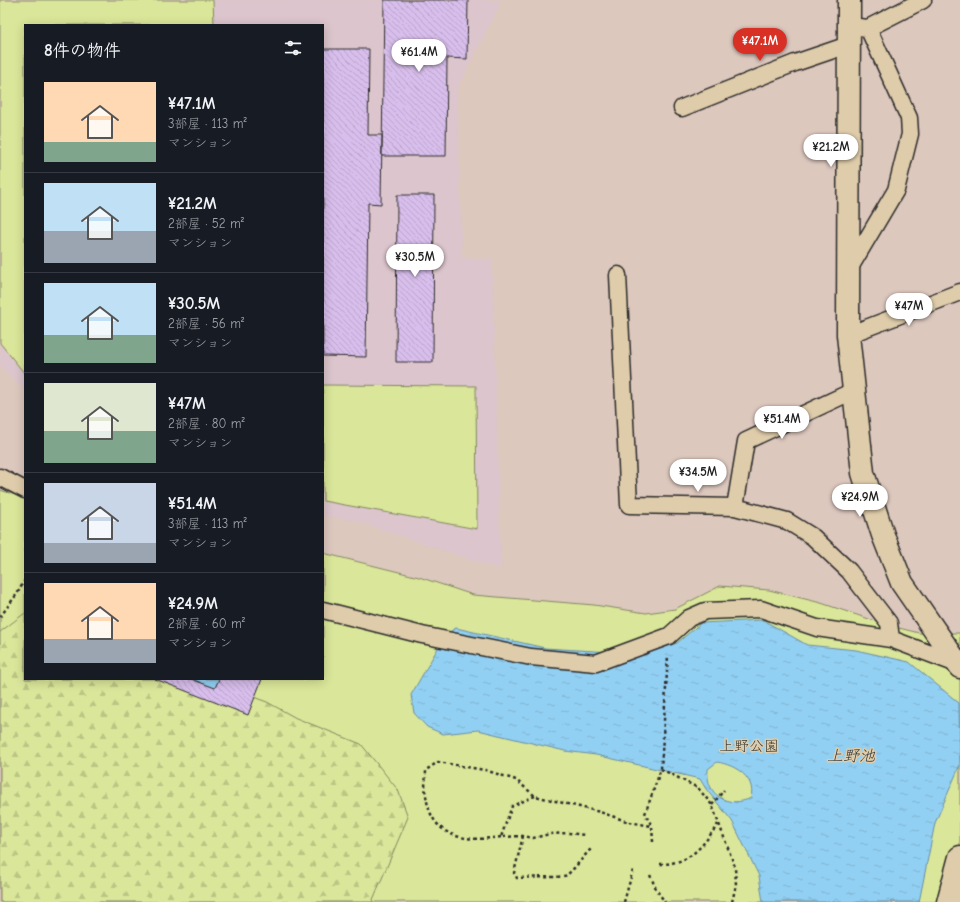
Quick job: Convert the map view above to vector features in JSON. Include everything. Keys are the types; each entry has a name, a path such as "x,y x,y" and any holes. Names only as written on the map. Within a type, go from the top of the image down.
{"street":[{"path":"849,0 855,33 848,273 848,335 863,473 883,535 902,583 958,666"},
{"path":"682,108 795,63 923,0"},
{"path":"848,273 896,190 910,134 909,118 855,33"},
{"path":"618,275 629,505 735,507 788,521 812,536 849,571 890,623 891,639"},
{"path":"848,335 960,292"},
{"path":"735,507 746,441 853,391"},
{"path":"0,477 24,489"},
{"path":"324,610 422,635 523,656 596,663 669,636 689,618 705,611 761,609 817,628 891,639 958,666"},
{"path":"948,902 960,857"}],"path":[{"path":"0,616 17,594 24,582"},
{"path":"653,842 652,826 645,814 662,769 669,636"},
{"path":"585,835 550,834 533,838 523,836 466,839 442,829 431,814 426,795 426,770 438,762 485,770 516,780 535,796 587,809 629,822 652,826"},
{"path":"662,769 698,788 712,805 735,867 736,885 732,902"},
{"path":"712,805 724,790"},
{"path":"502,837 512,806 535,796"},
{"path":"660,864 673,864 686,859 698,850 718,824"},
{"path":"523,836 514,873 517,878 540,876 555,878 566,876 591,849"},
{"path":"624,902 633,870"},
{"path":"650,875 657,891 665,902"}],"shaded area":[{"path":"0,0 502,0 457,89 462,258 492,259 501,570 356,521 324,515 324,24 24,24 24,390 0,365"}],"green space":[{"path":"0,0 213,0 214,24 24,24 24,373 0,343"},
{"path":"324,385 476,386 477,529 324,501"},
{"name":"上野公園","path":"0,490 24,498 24,680 324,680 324,553 419,577 473,595 594,605 646,613 675,609 720,586 769,590 821,603 887,625 919,633 960,633 960,902 0,902"},
{"path":"24,614 24,680 208,680 267,702 296,718 361,744 398,790 408,817 372,902 0,902 0,632"}],"water":[{"name":"上野池","path":"763,620 807,645 856,650 909,662 959,703 960,765 935,823 919,902 763,902 759,876 732,821 706,789 700,779 596,755 565,751 478,730 443,734 427,727 414,713 411,695 446,634 456,628 545,648 644,654 677,643 701,623","holes":["717,762 737,769 747,778 752,791 751,798 734,802 726,801 714,793 710,786 708,769"]},
{"path":"194,680 219,680 215,688"}],"building":[{"path":"384,0 468,0 467,59 447,58 446,156 382,156"},
{"path":"324,49 369,49 368,135 382,135 381,204 368,203 366,357 324,356"},
{"path":"397,195 434,195 433,362 396,362"},
{"path":"158,680 194,680 215,688 219,680 262,680 248,715"}]}
